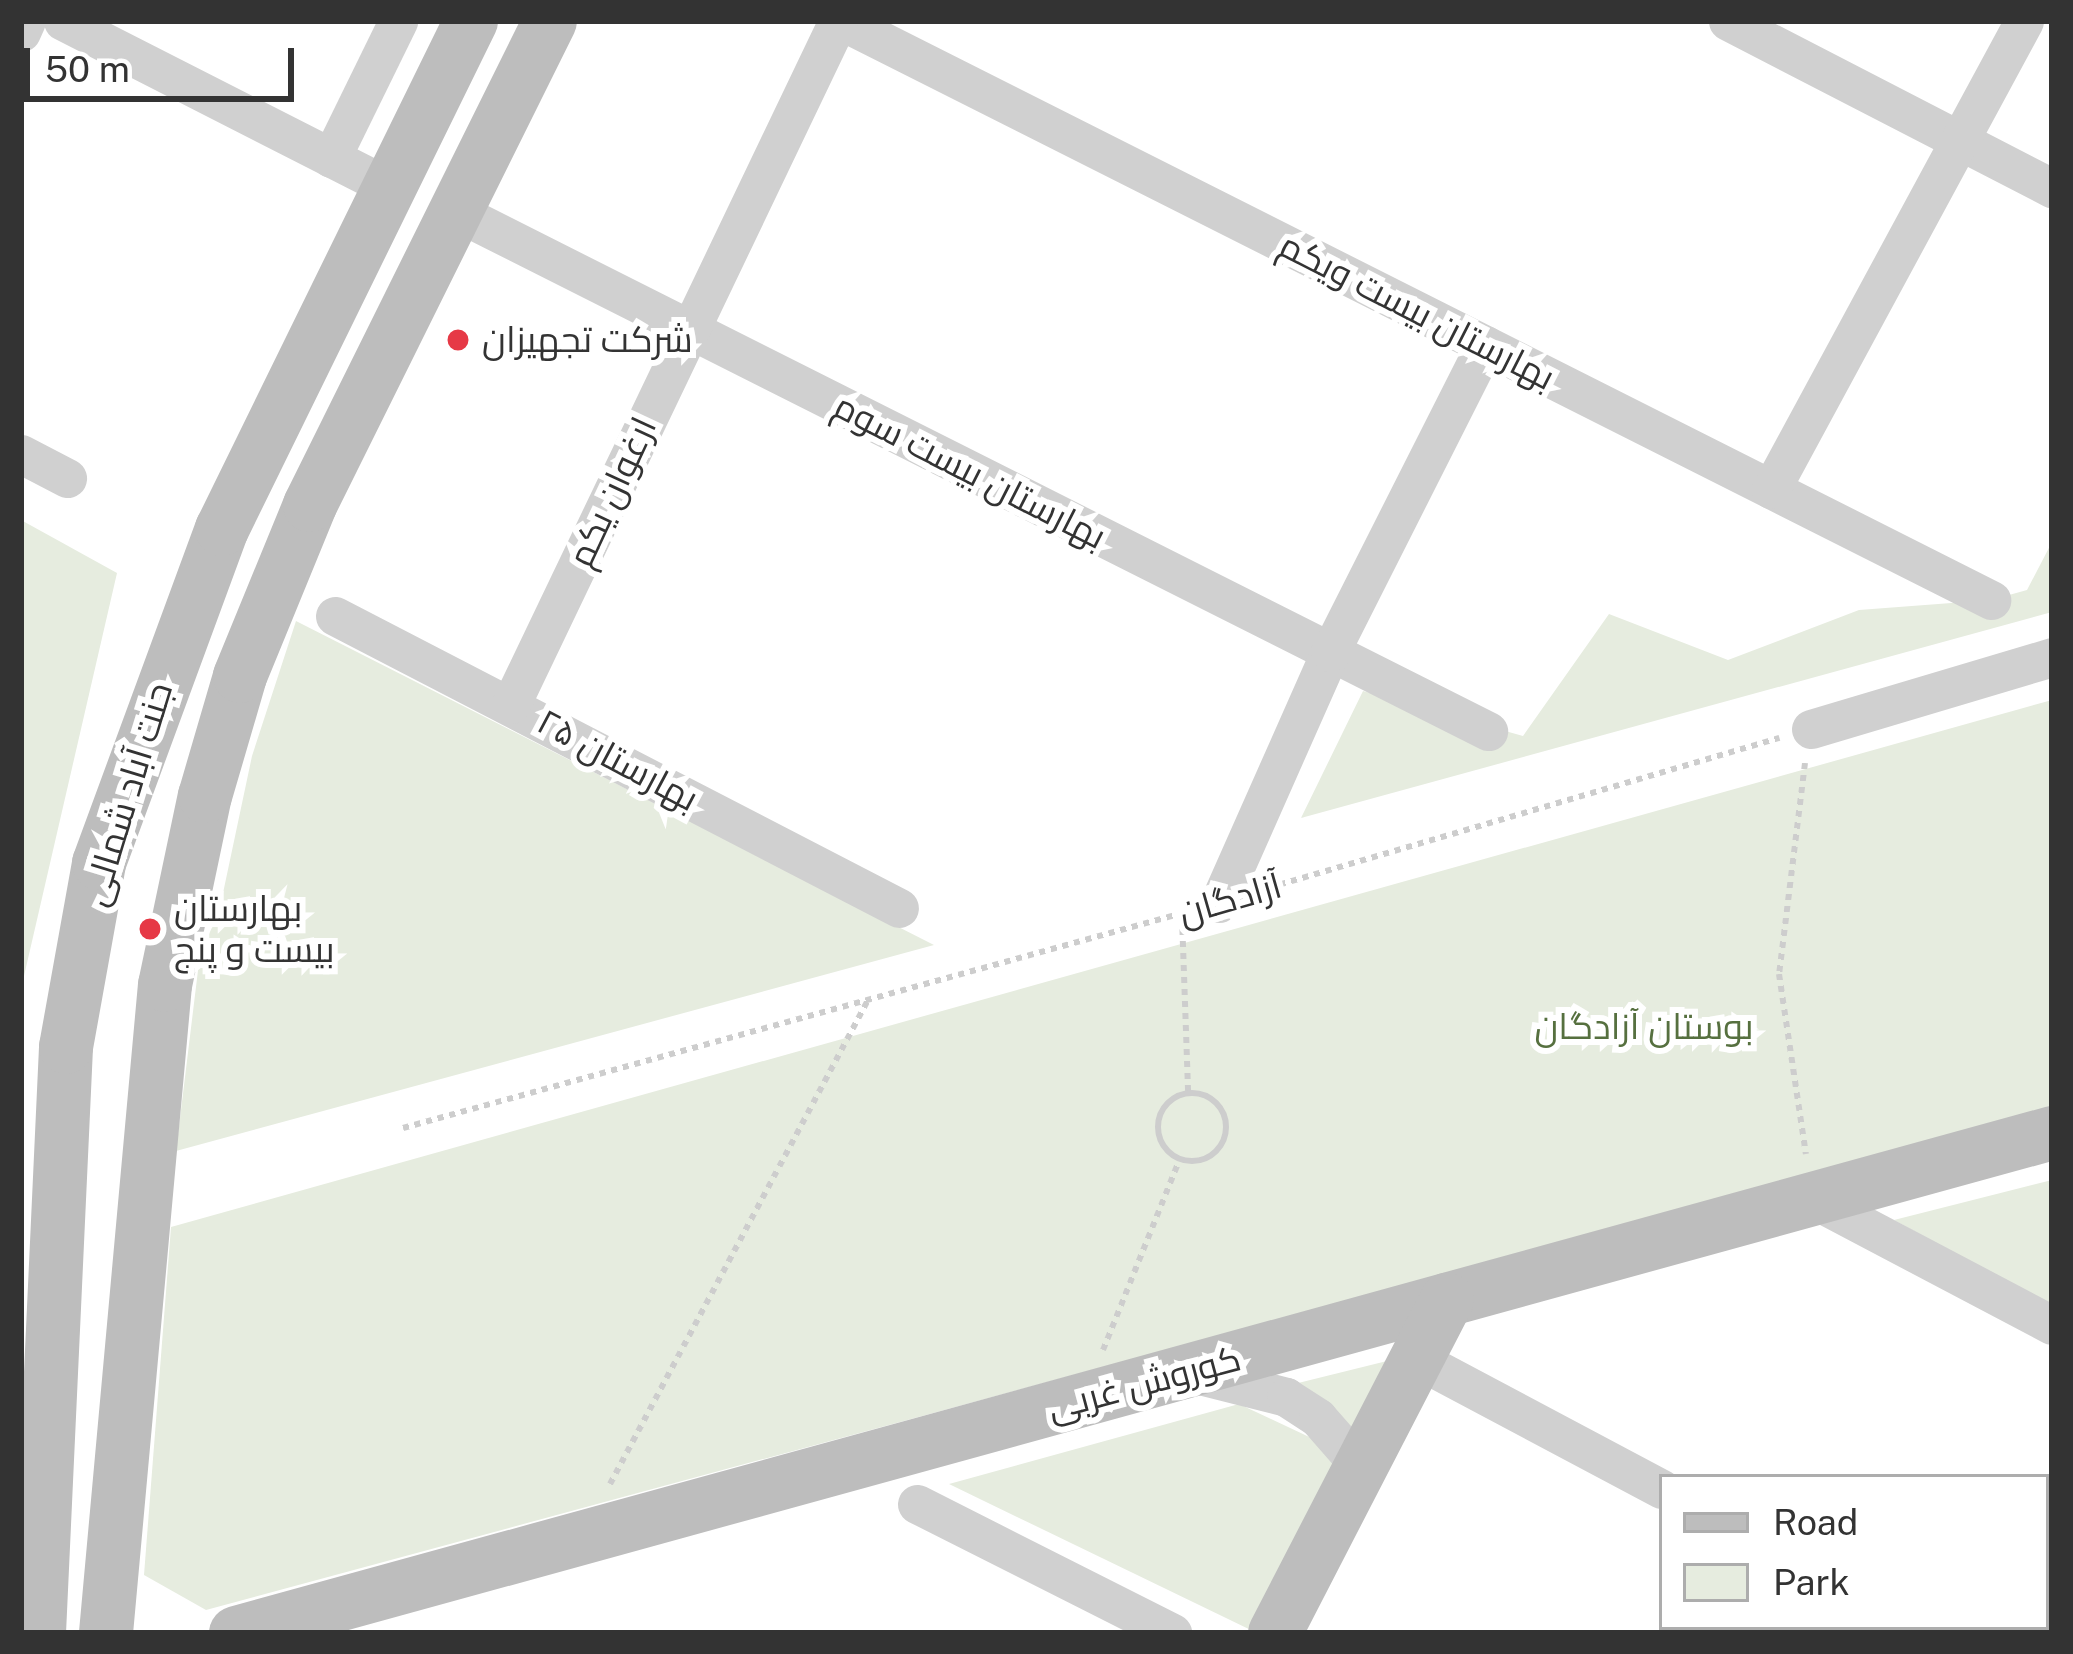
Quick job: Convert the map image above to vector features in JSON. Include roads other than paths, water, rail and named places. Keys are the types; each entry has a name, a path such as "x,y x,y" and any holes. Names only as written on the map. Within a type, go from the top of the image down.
{"main road":[{"name":"جنت آباد شمالی","path":"39,1633 32,1434 37,1286 66,1047 99,863 184,615 471,21"},
{"name":"جنت آباد شمالی","path":"106,1633 165,985 205,796 240,676 310,506 550,21"},
{"name":"کوروش غربی","path":"236,1633 2052,1133"},
{"path":"1275,1633 1448,1300"}],"street":[{"path":"21,32 26,21"},
{"path":"63,21 389,187"},
{"path":"331,158 398,21"},
{"name":"ارغوان یکم","path":"511,704 840,21"},
{"name":"بهارستان بیست ویکم","path":"840,21 1991,601"},
{"path":"1728,21 2052,188"},
{"path":"1771,489 2024,21"},
{"name":"بهارستان بیست سوم","path":"453,210 1488,731"},
{"path":"1201,908 1485,345"},
{"path":"21,454 67,478"},
{"name":"بهارستان ۲۵","path":"335,616 898,908"},
{"path":"1810,729 2052,657"},
{"path":"1813,1199 2052,1325"},
{"path":"1417,1359 1659,1487"},
{"path":"1185,1372 1286,1397 1318,1418 1361,1467"},
{"path":"917,1504 1172,1633"}],"place":[{"name":"شرکت تجهیزان","path":"458,340"},
{"name":"بهارستان بیست و پنج","path":"150,929"}],"park label":[{"name":"بوستان آزادگان","path":"1644,1027"}]}
